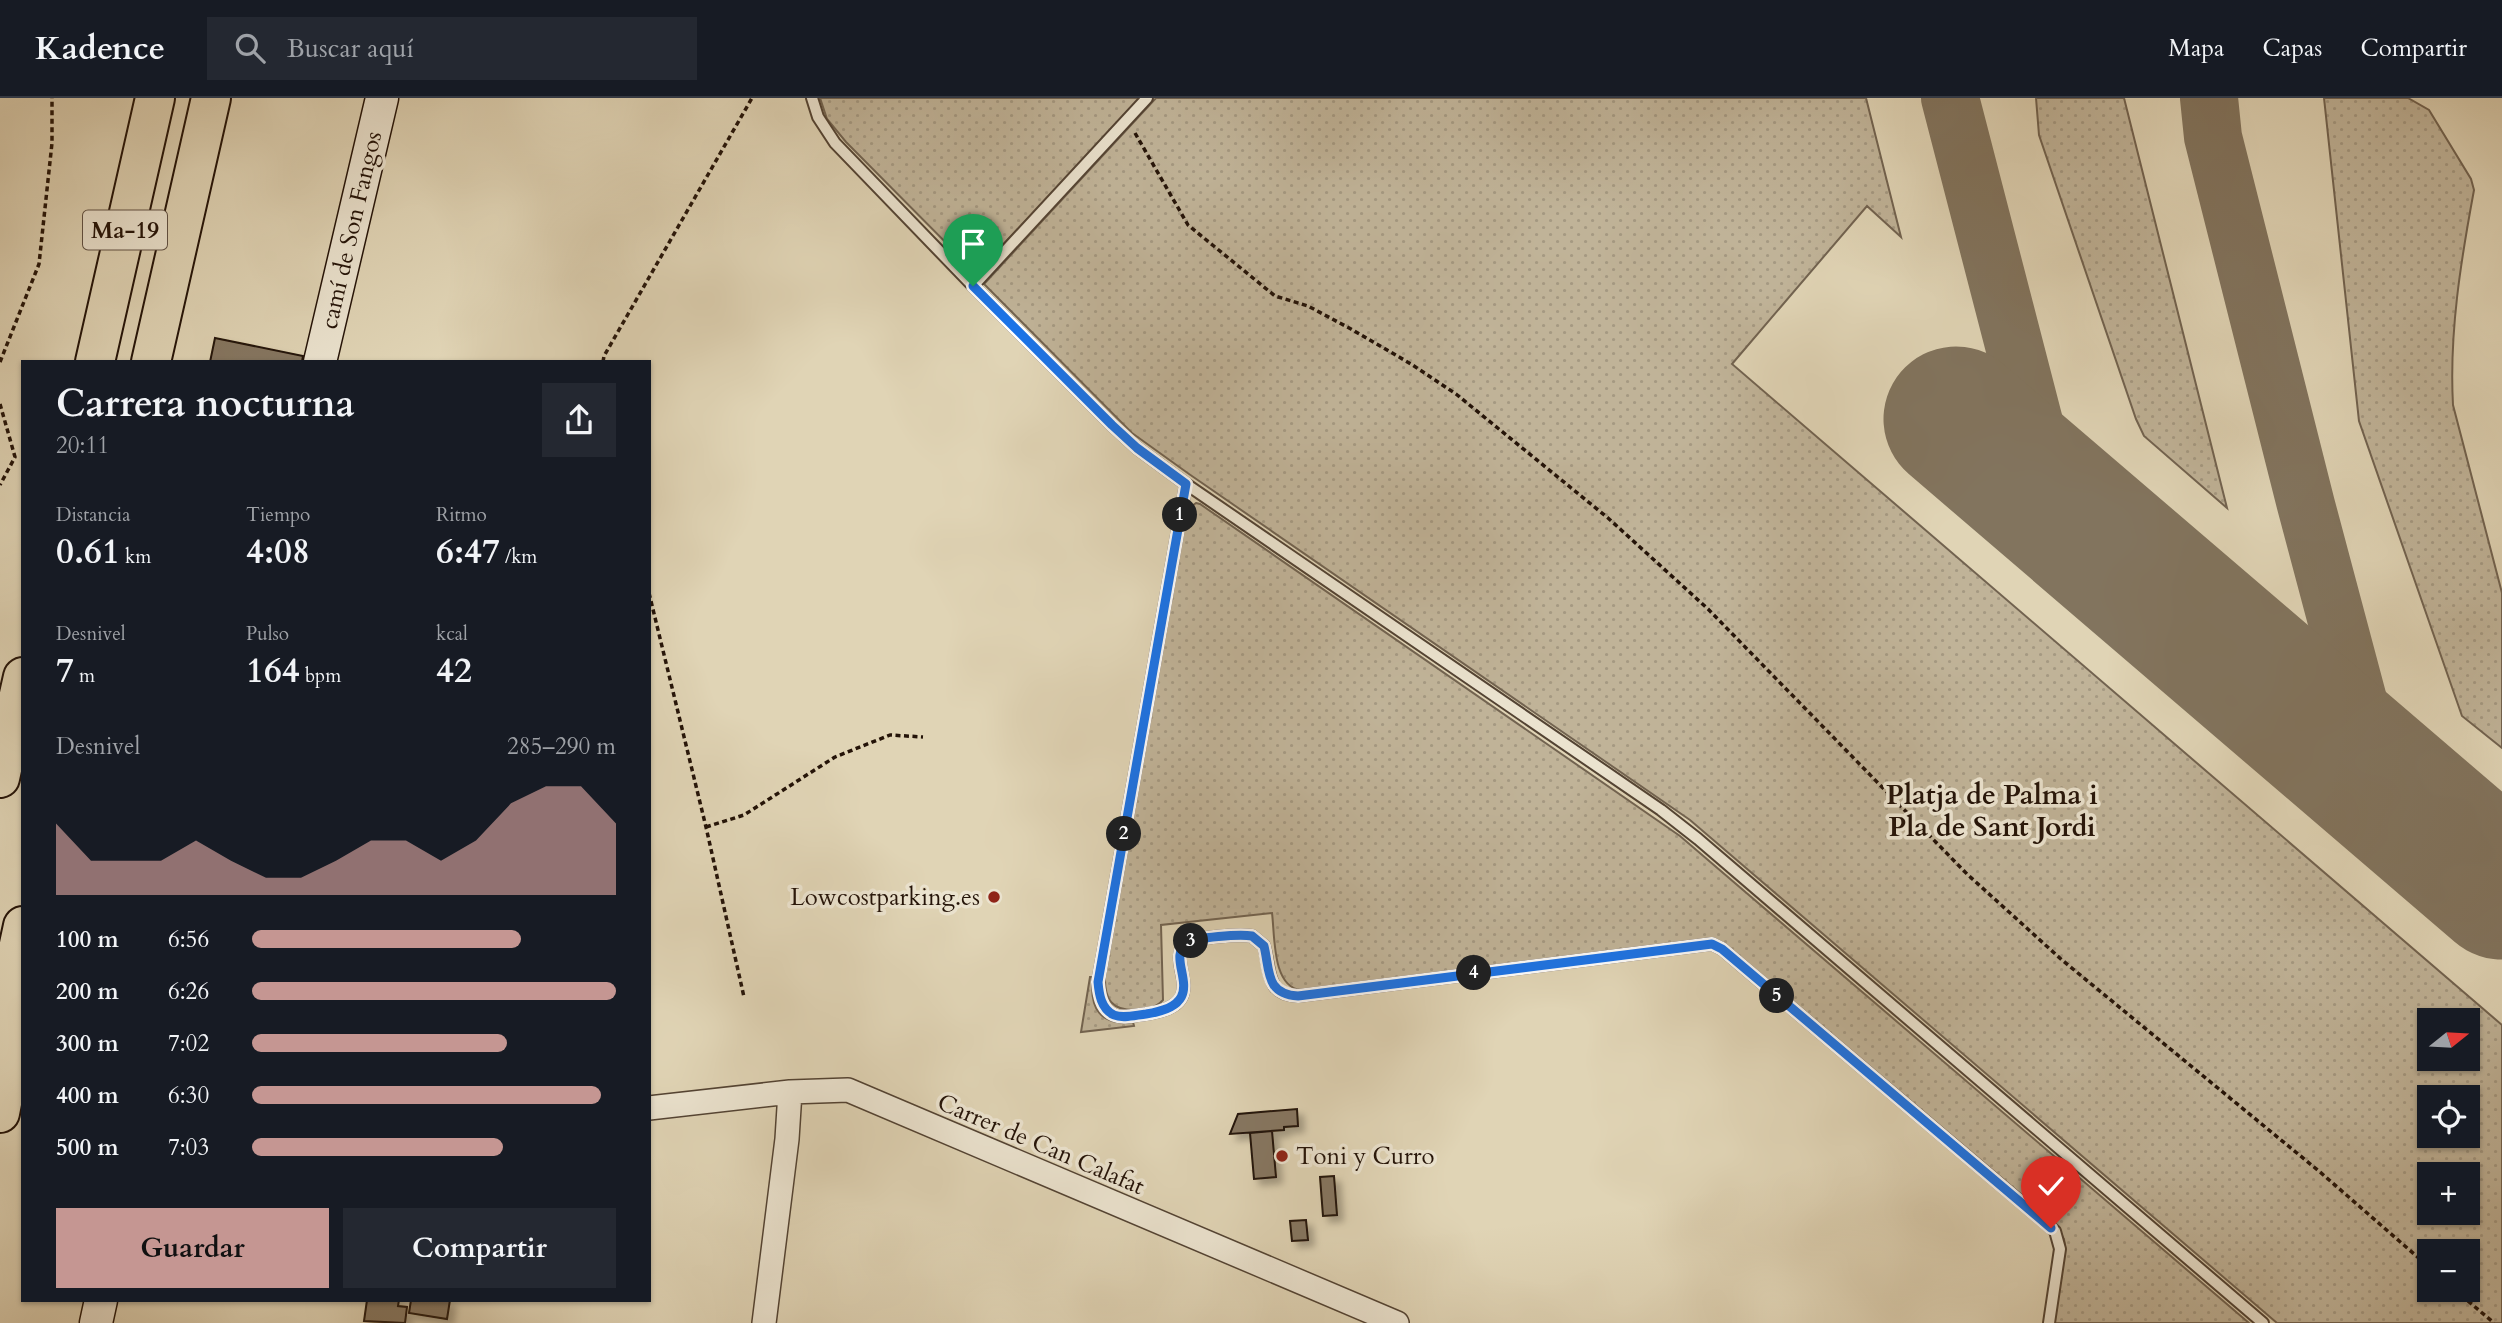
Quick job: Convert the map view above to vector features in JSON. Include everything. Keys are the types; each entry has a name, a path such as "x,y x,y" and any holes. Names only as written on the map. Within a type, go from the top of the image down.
{"highway":[{"name":"Ma-19","path":"95,360 155,98"},
{"name":"Ma-19","path":"151,360 211,98"},
{"path":"0,778 21,686"},
{"path":"0,1113 3,1098 3,1021 21,936"}],"street":[{"name":"camí de Son Fangos","path":"320,360 383,98"},
{"name":"Carrer de Can Calafat","path":"651,1108 790,1092 848,1090 1397,1323"},
{"path":"764,1323 787,1139 790,1092"},
{"path":"96,1323 101,1302"}],"lane":[{"path":"812,98 818,117 835,143 973,286 1137,448 1670,817 2263,1323"},
{"path":"973,286 1147,98"},
{"path":"1186,484 1098,982 1101,998 1108,1011 1118,1016 1127,1016 1164,1011 1175,1005 1184,988 1181,952 1183,947 1193,940 1252,936 1264,946 1268,974 1275,987 1285,994 1298,996 1712,944 1722,949 2054,1231 2060,1249 2049,1323"}],"path":[{"path":"0,362 39,264 52,143 52,98"},
{"path":"603,360 752,98"},
{"path":"1129,119 1188,225 1275,296 1308,306 1351,329 1411,364 1455,394 1608,518 1708,609 1967,874 2062,960 2309,1163 2417,1257"},
{"path":"0,404 15,457 0,485"},
{"path":"651,600 744,997"},
{"path":"706,827 744,814 835,757 890,735 923,737"},
{"path":"2469,1302 2494,1323"}],"shaded area":[{"path":"820,98 1142,98 976,273 846,142 827,119"},
{"path":"1156,98 1866,98 1901,237 1867,206 1732,364 2502,1025 2502,1323 2277,1323 1690,820 1132,433 984,284"},
{"path":"2036,98 2124,98 2227,508 2144,436 2136,419 2039,135"},
{"path":"2324,98 2408,98 2429,110 2471,179 2474,190 2454,324 2453,405 2502,593 2502,748 2462,716 2359,421"},
{"path":"1196,503 1680,836 2249,1323 2054,1323 2065,1246 2057,1228 1724,945 1712,938 1301,990 1292,987 1280,970 1272,913 1161,925 1163,1000 1155,1006 1141,1010 1116,1006 1108,997 1105,975 1184,525"},
{"path":"1090,977 1093,977 1093,998 1099,1013 1112,1021 1133,1022 1134,1026 1081,1032"}],"building":[{"path":"215,338 303,356 302,360 210,360"},
{"path":"1297,1109 1298,1126 1284,1127 1284,1130 1230,1134 1238,1114"},
{"path":"1272,1131 1276,1177 1254,1179 1250,1133"},
{"path":"1334,1176 1337,1215 1323,1216 1320,1177"},
{"path":"1306,1220 1308,1240 1292,1241 1290,1221"},
{"path":"367,1302 399,1302 398,1306 407,1307 405,1323 364,1321"},
{"path":"411,1302 450,1302 447,1319 409,1313"}],"taxiway":[{"path":"1950,98 2042,453 2058,491 2085,530"},
{"path":"2209,98 2213,137 2367,734 2381,770 2411,810"}],"runway":[{"path":"1956,419 2502,887"}],"place":[{"name":"Lowcostparking.es","path":"994,897"},
{"name":"Toni y Curro","path":"1282,1156"}],"district":[{"name":"Platja de Palma i Pla de Sant Jordi","path":"1992,810"}],"route":[{"path":"973,286 1112,425 1137,448 1186,484 1098,982 1101,998 1108,1011 1118,1016 1127,1016 1171,1009 1184,988 1181,952 1183,947 1193,940 1252,936 1264,946 1271,981 1280,991 1291,996 1712,944 1722,949 2051,1228"}]}
